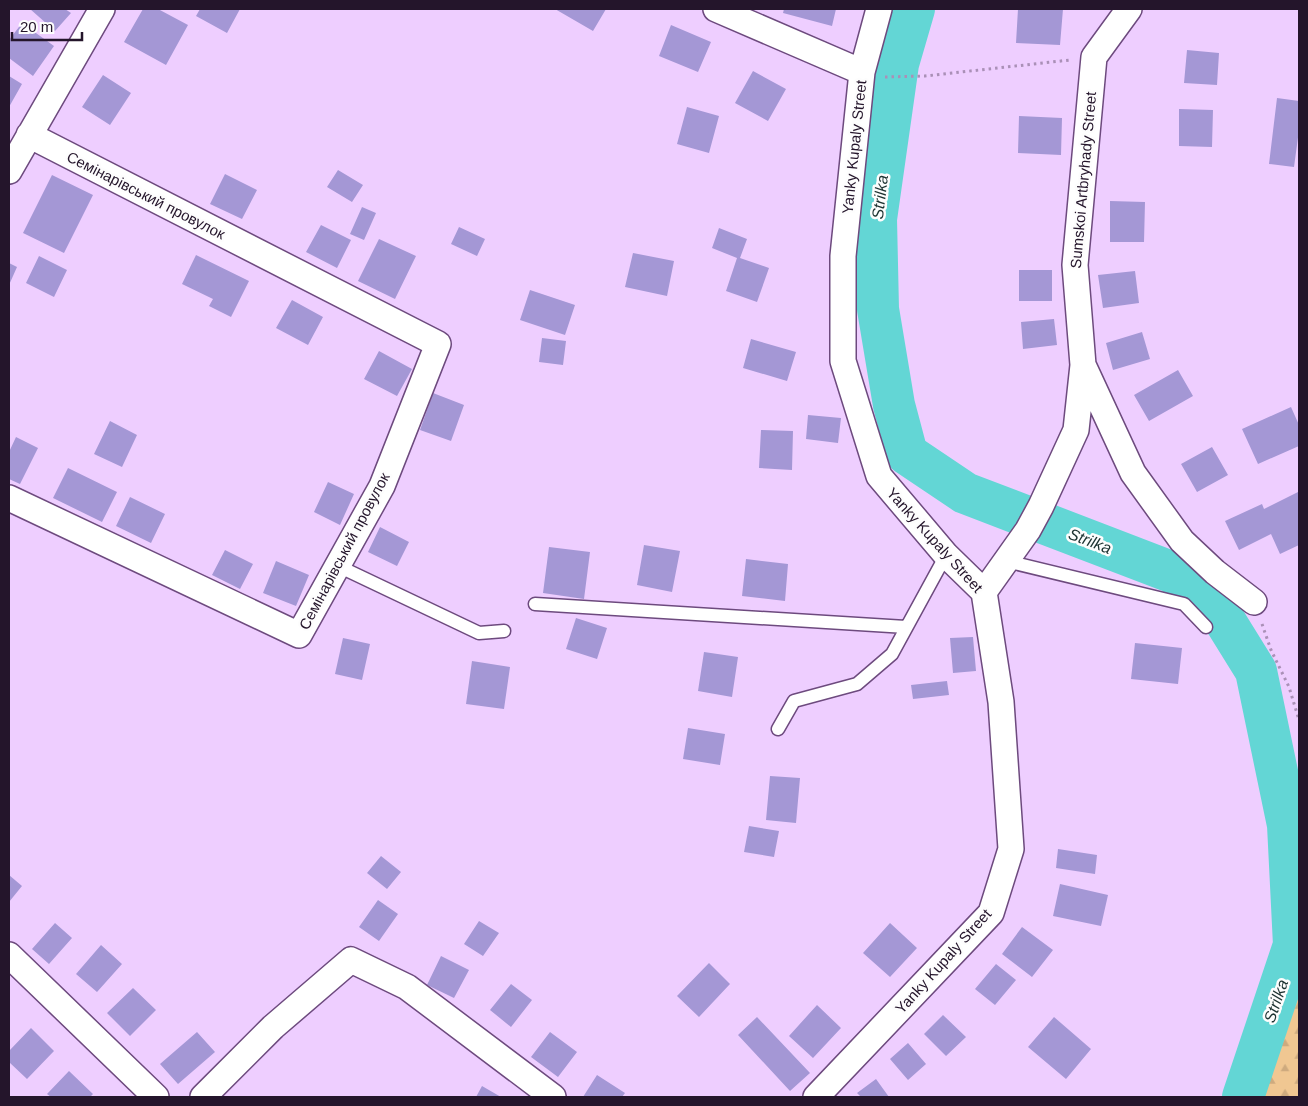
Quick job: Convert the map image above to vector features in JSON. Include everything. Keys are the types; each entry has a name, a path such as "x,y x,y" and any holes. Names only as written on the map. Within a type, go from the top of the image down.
{"street":[{"path":"9,171 102,9"},
{"path":"716,9 872,74"},
{"name":"Yanky Kupaly Street","path":"816,1097 991,913 1011,850 1001,702 984,592 946,555 879,476 843,361 843,256 872,74 878,9"},
{"path":"1094,57 1129,9"},
{"name":"Sumskoi Artbryhady Street","path":"1094,57 1074,265 1083,365 1133,473 1182,542 1215,572 1254,602"},
{"name":"Семінарівський провулок","path":"9,498 299,635 382,486 438,344 29,136"},
{"path":"984,592 1028,530 1076,430 1083,365"},
{"path":"9,955 156,1097"},
{"path":"203,1097 274,1027 351,960 407,987 553,1097"}],"lane":[{"path":"778,729 794,700 857,684 892,654 946,555"},
{"path":"1006,561 1184,604 1206,627"},
{"path":"338,566 479,633 504,631"},
{"path":"535,604 906,627"}],"path":[{"path":"872,74 925,76 1094,57"},
{"path":"1254,602 1271,650 1289,686 1299,720"}],"green space":[{"path":"1298,904 1299,1097 1234,1097 1240,1068 1262,1031"}],"building":[{"path":"30,9 65,9 71,13 55,31"},
{"path":"143,9 158,9 188,25 166,65 124,42"},
{"path":"200,9 240,9 227,33 196,16"},
{"path":"555,9 606,9 593,31"},
{"path":"784,9 836,9 832,26 783,13"},
{"path":"1018,9 1063,9 1060,45 1016,43"},
{"path":"22,23 54,46 33,76 9,58 9,40"},
{"path":"671,25 711,42 698,72 659,56"},
{"path":"1187,50 1219,53 1217,85 1184,83"},
{"path":"753,71 786,89 768,121 735,103"},
{"path":"103,75 131,93 110,125 82,107"},
{"path":"9,76 22,84 9,107"},
{"path":"1277,98 1299,101 1299,130 1294,167 1269,164"},
{"path":"687,107 719,116 709,153 677,144"},
{"path":"1179,109 1213,110 1212,147 1179,146"},
{"path":"1019,116 1062,118 1061,155 1018,153"},
{"path":"338,170 363,185 352,202 327,187"},
{"path":"225,174 257,190 242,219 210,204"},
{"path":"52,175 93,195 64,253 23,233"},
{"path":"1110,201 1145,202 1144,242 1110,242"},
{"path":"362,207 376,213 364,240 350,234"},
{"path":"321,225 351,240 337,268 306,252"},
{"path":"459,227 485,239 477,256 451,244"},
{"path":"719,228 747,239 740,258 769,268 757,302 726,291 737,258 712,248"},
{"path":"379,239 416,256 395,299 358,281"},
{"path":"633,253 674,261 667,296 625,287"},
{"path":"196,255 249,281 231,317 209,306 213,299 182,284"},
{"path":"39,256 67,270 54,297 26,283"},
{"path":"9,263 17,267 9,285"},
{"path":"1019,270 1052,270 1052,301 1019,301"},
{"path":"1135,271 1139,303 1103,308 1098,275"},
{"path":"530,290 575,305 565,335 520,320"},
{"path":"292,300 323,317 308,345 276,328"},
{"path":"1054,319 1057,345 1023,349 1021,322"},
{"path":"1142,332 1150,359 1113,370 1106,343"},
{"path":"542,338 566,341 563,365 539,362"},
{"path":"751,339 796,352 787,381 743,368"},
{"path":"379,351 412,369 397,396 364,379"},
{"path":"1178,370 1193,396 1149,421 1134,395"},
{"path":"433,393 464,405 451,441 420,430"},
{"path":"1291,407 1299,425 1299,446 1258,464 1242,429"},
{"path":"808,415 841,418 838,443 806,439"},
{"path":"110,421 137,435 122,467 94,454"},
{"path":"761,430 793,431 792,470 759,468"},
{"path":"16,437 38,448 20,484 9,479 9,452"},
{"path":"1212,447 1228,475 1197,492 1181,464"},
{"path":"68,468 117,492 102,522 53,498"},
{"path":"328,482 354,494 340,525 314,512"},
{"path":"1298,492 1299,545 1280,554 1271,534 1239,550 1225,521 1262,504 1264,509"},
{"path":"130,497 165,514 151,543 116,526"},
{"path":"380,527 409,542 397,566 368,552"},
{"path":"644,545 680,551 672,592 637,585"},
{"path":"549,547 590,552 584,599 543,593"},
{"path":"225,550 253,564 240,589 212,575"},
{"path":"746,559 788,564 785,601 742,596"},
{"path":"276,561 309,575 296,606 263,593"},
{"path":"576,618 607,628 597,659 566,649"},
{"path":"973,637 976,671 953,673 950,638"},
{"path":"343,638 370,644 362,680 335,674"},
{"path":"1135,643 1182,648 1178,684 1131,679"},
{"path":"704,652 738,657 732,697 698,691"},
{"path":"472,661 510,667 504,709 466,704"},
{"path":"947,681 949,695 913,699 911,685"},
{"path":"688,728 725,734 720,765 683,759"},
{"path":"770,776 800,778 796,823 766,820"},
{"path":"749,826 779,831 774,857 744,852"},
{"path":"1058,849 1097,855 1095,874 1056,868"},
{"path":"381,856 401,872 387,889 367,873"},
{"path":"9,875 22,886 9,902"},
{"path":"1060,884 1108,895 1101,926 1053,916"},
{"path":"378,900 398,914 379,941 359,927"},
{"path":"479,921 499,933 483,956 464,944"},
{"path":"55,923 72,938 49,964 32,949"},
{"path":"890,923 917,948 890,977 863,953"},
{"path":"1022,927 1053,950 1032,977 1002,954"},
{"path":"101,945 122,964 97,992 76,974"},
{"path":"441,956 469,970 454,998 427,985"},
{"path":"709,963 730,984 699,1017 677,996"},
{"path":"996,964 1016,980 995,1005 975,989"},
{"path":"511,984 532,1000 511,1027 490,1010"},
{"path":"133,988 156,1010 130,1036 107,1013"},
{"path":"817,1005 841,1028 813,1058 789,1036"},
{"path":"943,1015 966,1037 946,1056 924,1034"},
{"path":"757,1017 810,1073 790,1091 738,1035"},
{"path":"1054,1017 1091,1049 1066,1079 1028,1047"},
{"path":"31,1028 54,1051 27,1079 9,1062 9,1051"},
{"path":"197,1032 215,1052 178,1084 160,1064"},
{"path":"550,1032 577,1052 558,1077 531,1057"},
{"path":"908,1043 926,1064 908,1080 890,1059"},
{"path":"69,1071 93,1094 90,1097 51,1097 47,1094"},
{"path":"597,1075 625,1093 622,1097 583,1097"},
{"path":"876,1079 889,1097 861,1097 857,1093"},
{"path":"482,1086 501,1097 476,1097"}],"waterway":[{"name":"Strilka","path":"914,9 898,64 876,219 878,309 894,405 907,454 965,493 1174,573 1225,621 1256,671 1288,825 1294,945 1243,1097"}]}
